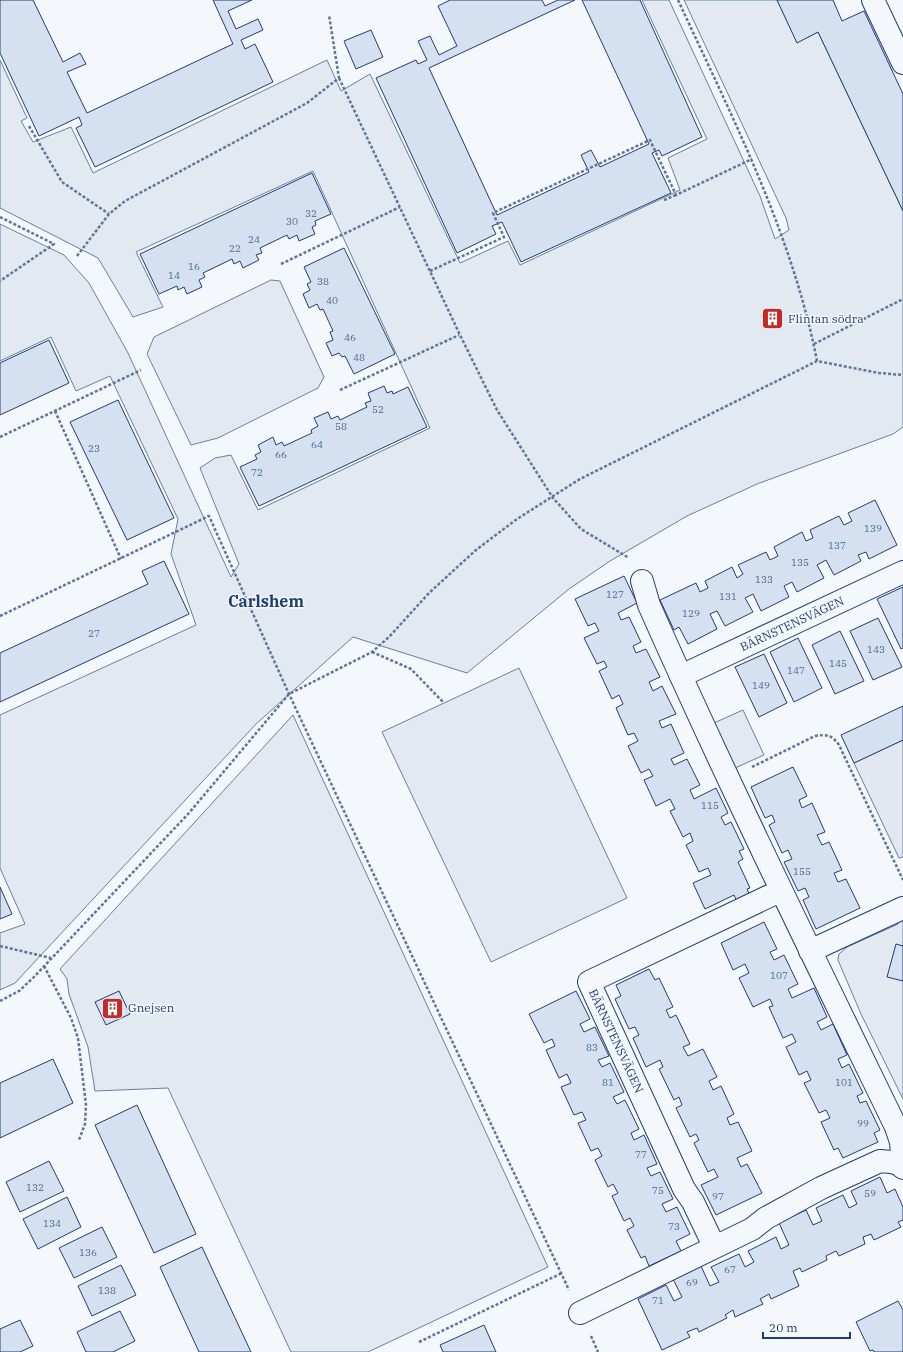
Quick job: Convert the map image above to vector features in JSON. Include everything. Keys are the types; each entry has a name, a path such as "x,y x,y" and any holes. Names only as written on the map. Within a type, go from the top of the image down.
{"street":[{"path":"873,0 903,63"},
{"name":"BÄRNSTENSVÄGEN","path":"681,676 903,572"},
{"path":"580,1313 714,1246 752,1229 766,1218 821,1188 880,1161 891,1162 903,1167 901,1142 896,1127 780,891 649,605 642,581"},
{"name":"BÄRNSTENSVÄGEN","path":"714,1246 693,1202 684,1189 589,982 780,891"},
{"path":"810,951 903,908"}],"path":[{"path":"678,0 752,160 787,251 814,344 817,361"},
{"path":"329,15 339,78 497,410 552,498 581,529 630,558 642,581"},
{"path":"77,256 109,214 124,201 307,103 339,78"},
{"path":"29,126 62,182 109,214"},
{"path":"430,271 504,236 493,213 650,140 676,195"},
{"path":"664,200 752,160"},
{"path":"281,264 400,207"},
{"path":"0,217 54,244 0,282"},
{"path":"814,344 903,299"},
{"path":"340,390 460,335"},
{"path":"0,1001 18,991 127,881 189,813 289,694 372,652 389,638 429,593 476,550 517,519 580,479 817,361 879,373 903,375"},
{"path":"0,437 141,370"},
{"path":"55,411 122,559"},
{"path":"0,616 122,559 209,516 289,694 598,1352"},
{"path":"372,652 411,669 444,703"},
{"path":"728,778 815,736 825,735 833,737 842,752 903,880"},
{"path":"0,946 51,958"},
{"path":"44,966 71,1018 78,1038 86,1105 85,1124 78,1140"},
{"path":"420,1342 562,1273"}],"shaded area":[{"path":"642,0 669,0 760,196 775,239 789,230 786,218 684,0 777,0 797,42 818,32 903,211 903,427 893,434 757,484 687,516 610,561 569,589 467,673 353,637 256,724 15,983 0,990 0,933 25,924 0,868 0,715 196,625 171,554 178,519 110,376 76,391 51,337 0,361 0,224 64,255 89,283 128,353 231,577 239,564 200,468 215,458 231,455 258,510 430,428 313,171 136,252 163,307 133,317 98,258 0,208 0,60 27,118 21,121 33,142 71,127 93,173 327,60 341,91 370,74 460,263 508,241 520,265 680,190 668,158 707,139"},
{"path":"271,280 280,281 324,377 318,388 218,438 191,445 147,354 154,337"},
{"path":"519,668 627,898 491,962 382,732"},
{"path":"743,710 764,755 735,768 714,723"},
{"path":"293,715 548,1267 368,1352 291,1352 168,1088 95,1091 88,1047 69,994 67,979 60,969"},
{"path":"903,740 903,857 899,858 854,763"},
{"path":"903,913 903,1099 861,1014 838,960 839,954 847,947 898,924 895,917"}],"building":[{"path":"0,0 33,0 63,62 80,53 86,64 67,72 87,113 233,44 213,0 252,0 228,11 236,29 258,19 263,30 241,40 245,49 255,44 273,82 95,167 76,128 82,125 79,117 39,136 0,53"},
{"path":"450,0 542,0 545,6 558,0 575,0 429,68 497,215 589,172 581,155 591,150 600,167 649,144 582,0 640,0 702,137 662,156 659,150 652,153 671,193 521,262 502,222 492,226 496,234 457,253 376,78 416,60 418,64 427,60 418,41 430,36 439,55 457,46 438,6"},
{"path":"777,0 833,0 842,21 864,11 903,94 903,211 818,32 797,43"},
{"path":"371,30 383,57 356,69 344,41"},
{"path":"312,173 331,214 315,221 316,225 312,227 315,234 299,241 297,235 289,239 287,235 260,248 262,253 256,255 259,260 243,268 240,261 234,264 232,259 203,273 205,277 199,280 202,287 187,294 184,287 178,290 177,286 159,294 140,254"},
{"path":"344,248 395,354 354,374 345,356 342,357 339,353 332,356 326,343 333,340 330,332 333,331 323,309 320,310 317,304 309,308 303,294 310,290 307,284 311,282 304,267"},
{"name":"Flintan södra","path":"775,309 781,323 768,328 762,315"},
{"path":"49,340 69,383 0,415 0,363"},
{"path":"384,386 387,393 392,391 393,394 408,387 427,427 259,506 240,467 257,459 255,455 261,452 258,445 273,437 276,445 282,442 284,446 312,433 311,430 318,426 314,418 328,412 331,419 338,416 340,420 367,407 365,403 371,401 368,393"},
{"path":"118,400 174,518 127,540 70,422"},
{"path":"875,500 897,545 869,559 866,552 858,555 861,561 834,575 826,560 817,565 824,578 797,592 792,582 784,586 789,597 761,611 753,594 745,598 753,612 725,626 717,611 710,614 717,629 688,644 679,627 674,630 660,600 696,583 700,592 708,588 705,581 732,567 737,578 743,574 738,565 766,552 770,560 778,556 774,547 802,532 806,541 813,538 810,530 839,516 844,525 852,521 848,513"},
{"path":"164,561 189,614 0,702 0,653 148,584 142,571"},
{"path":"624,576 637,603 618,613 621,620 629,617 641,642 633,646 636,653 646,649 660,677 649,682 653,691 662,686 676,714 659,721 662,728 671,724 684,753 671,759 674,765 687,759 700,785 690,790 694,799 716,788 728,813 721,817 725,825 731,822 744,849 739,851 743,859 738,862 750,888 747,889 750,896 737,902 734,895 705,909 693,883 711,875 708,868 699,872 686,845 693,841 690,833 683,837 670,811 675,809 670,799 656,806 644,780 653,776 649,769 641,773 628,746 638,741 634,733 628,735 616,708 623,704 619,695 612,699 599,671 607,667 604,661 597,664 584,638 599,631 595,623 588,626 575,599"},
{"path":"903,587 903,648 901,649 877,599"},
{"path":"878,618 902,667 873,680 850,631"},
{"path":"840,631 864,681 835,694 812,645"},
{"path":"798,638 822,688 794,702 770,652"},
{"path":"764,654 787,703 759,717 735,667"},
{"path":"903,706 903,740 854,763 841,735"},
{"path":"793,767 807,796 799,800 802,808 812,803 825,832 817,835 822,845 829,842 842,870 834,873 838,882 846,879 860,908 816,929 803,900 809,897 805,888 798,891 784,862 792,859 788,850 782,853 769,825 775,822 772,815 765,818 751,787"},
{"path":"0,887 12,914 0,919"},
{"path":"764,922 777,949 770,952 774,960 784,955 798,984 788,989 792,998 814,988 827,1017 817,1022 821,1030 833,1024 847,1055 838,1059 842,1068 849,1064 863,1093 857,1096 860,1103 866,1101 880,1130 874,1133 878,1142 843,1158 838,1148 834,1150 821,1122 830,1118 826,1110 819,1113 804,1083 811,1080 807,1071 799,1075 786,1047 796,1042 792,1034 783,1038 769,1007 773,1006 770,999 753,1007 739,978 749,973 745,964 733,970 721,943"},
{"path":"896,944 903,946 903,981 887,977"},
{"path":"649,969 655,980 659,978 673,1007 666,1010 670,1018 676,1015 690,1044 683,1047 688,1056 703,1049 717,1077 709,1081 713,1090 721,1086 734,1114 727,1118 730,1125 738,1122 752,1151 737,1158 741,1167 747,1164 762,1193 716,1215 701,1185 718,1177 714,1169 708,1172 694,1143 699,1140 696,1134 690,1137 676,1108 682,1105 679,1097 674,1100 659,1069 663,1067 660,1060 646,1067 633,1038 639,1035 635,1027 629,1029 615,999 621,996 616,985"},
{"name":"Gnejsen","path":"119,991 130,1014 106,1025 95,1002"},
{"path":"576,991 590,1019 580,1024 584,1032 595,1027 609,1056 598,1060 602,1067 610,1063 624,1092 613,1097 617,1104 625,1100 639,1129 631,1133 634,1140 644,1135 657,1164 647,1168 651,1176 660,1172 673,1199 662,1204 666,1212 677,1207 690,1234 676,1241 681,1251 649,1266 645,1256 641,1258 627,1230 634,1226 630,1218 624,1221 612,1196 618,1193 613,1184 608,1187 595,1160 602,1156 598,1148 591,1151 578,1123 586,1120 582,1112 574,1115 561,1087 571,1083 567,1074 559,1078 546,1050 555,1046 552,1039 544,1043 529,1014"},
{"path":"53,1059 73,1103 0,1138 0,1083"},
{"path":"137,1105 196,1234 154,1253 95,1125"},
{"path":"49,1161 64,1191 20,1212 6,1182"},
{"path":"880,1177 887,1193 895,1189 903,1207 903,1220 898,1222 901,1227 874,1240 871,1234 863,1237 865,1244 839,1256 836,1251 826,1256 827,1260 802,1272 800,1268 793,1271 799,1286 771,1299 769,1294 760,1299 763,1304 735,1317 733,1310 725,1315 727,1318 699,1332 697,1328 687,1332 690,1337 662,1350 638,1299 666,1285 674,1301 682,1297 673,1279 701,1266 710,1286 719,1282 711,1267 739,1254 745,1267 754,1262 748,1251 776,1237 781,1249 789,1245 779,1223 806,1210 813,1225 822,1221 816,1208 843,1195 849,1208 857,1204 851,1191"},
{"path":"67,1197 81,1227 38,1249 23,1219"},
{"path":"102,1227 117,1257 74,1278 59,1248"},
{"path":"202,1247 251,1352 199,1352 160,1267"},
{"path":"121,1265 136,1295 92,1316 78,1286"},
{"path":"898,1301 903,1310 903,1352 870,1351 856,1322"},
{"path":"120,1311 135,1341 113,1352 86,1352 77,1332"},
{"path":"20,1320 33,1346 20,1352 0,1352 0,1329"},
{"path":"484,1325 496,1352 443,1352 440,1345"}],"place":[{"name":"Flintan södra","path":"772,319"},
{"name":"Gnejsen","path":"113,1008"}],"district":[{"name":"Carlshem","path":"266,601"}]}
